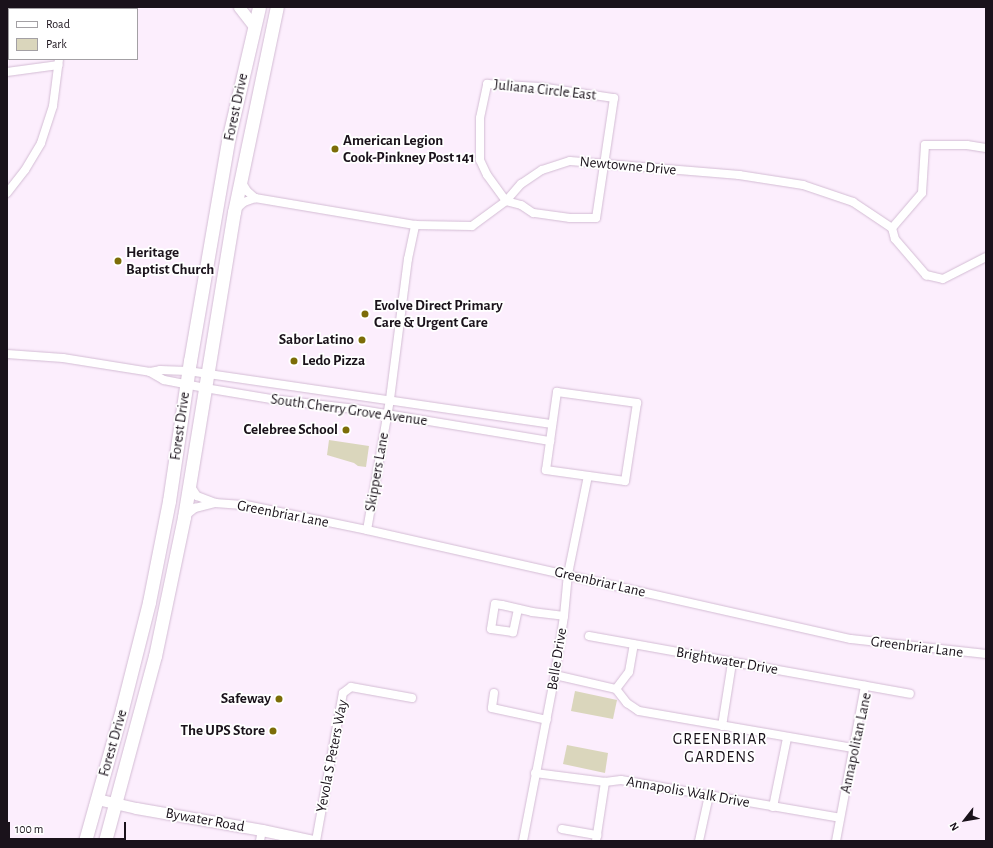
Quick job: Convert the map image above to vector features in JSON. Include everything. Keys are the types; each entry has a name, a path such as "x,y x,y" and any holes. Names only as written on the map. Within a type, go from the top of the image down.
{"main road":[{"name":"Forest Drive","path":"85,841 116,730 152,586 169,501 188,371 229,136 259,7"},
{"name":"Forest Drive","path":"105,841 155,656 184,517 234,212 277,7"},
{"path":"254,26 268,46"},
{"path":"116,730 133,736"}],"street":[{"path":"239,7 254,26"},
{"path":"7,72 59,62 53,106 41,143 25,170 7,193"},
{"name":"Juliana Circle East","path":"506,202 487,175 480,160 480,118 487,84 540,87 614,98 603,164"},
{"path":"986,148 966,145 924,145 922,193 892,228 895,239 926,275 943,279 986,257"},
{"name":"Newtowne Drive","path":"255,198 415,225 472,226 506,202 520,184 542,170 570,161 739,175 803,185 853,202 892,228"},
{"path":"506,202 521,205 533,213 570,218 596,218 603,164"},
{"path":"234,212 240,205 255,198 247,191 240,180"},
{"name":"Skippers Lane","path":"367,530 390,398 408,259 415,225"},
{"name":"South Cherry Grove Avenue","path":"7,354 63,358 150,372 160,370 188,371 390,398 552,424"},
{"name":"South Cherry Grove Avenue","path":"150,372 164,380 186,385 387,414 550,441"},
{"path":"557,392 637,404 625,481 546,470 552,424 557,392"},
{"name":"Belle Drive","path":"523,841 555,675 564,616 568,574 588,476"},
{"name":"Greenbriar Lane","path":"190,484 197,496 215,503 246,505 367,530 467,554 568,574 851,639 986,654"},
{"name":"Greenbriar Lane","path":"184,517 196,508 215,503"},
{"path":"518,609 564,616"},
{"name":"Brightwater Drive","path":"589,636 865,686"},
{"path":"616,689 629,672 634,644"},
{"path":"722,726 732,663"},
{"path":"555,675 616,689 627,703 639,711 787,738 853,748"},
{"name":"Annapolitan Lane","path":"836,841 865,686 910,694"},
{"name":"Yevola S Peters Way","path":"314,841 343,694 351,687 412,698"},
{"path":"494,693 492,708 547,720"},
{"path":"773,807 787,738"},
{"name":"Annapolis Walk Drive","path":"535,773 605,782 621,780 840,818"},
{"path":"562,829 596,838 605,782"},
{"path":"700,841 709,795"},
{"name":"Bywater Road","path":"97,799 261,835 314,841"}],"green space":[{"path":"329,440 369,446 366,467 358,466 354,463 327,455"},
{"path":"575,691 617,700 613,719 571,711"},
{"path":"567,745 608,753 605,773 563,764"}],"place":[{"name":"American Legion Cook-Pinkney Post 141","path":"335,149"},
{"name":"Heritage Baptist Church","path":"118,261"},
{"name":"Evolve Direct Primary Care & Urgent Care","path":"365,314"},
{"name":"Sabor Latino","path":"362,340"},
{"name":"Ledo Pizza","path":"294,361"},
{"name":"Celebree School","path":"346,430"},
{"name":"Safeway","path":"279,699"},
{"name":"The UPS Store","path":"273,731"}],"district":[{"name":"GREENBRIAR GARDENS","path":"720,748"}]}
